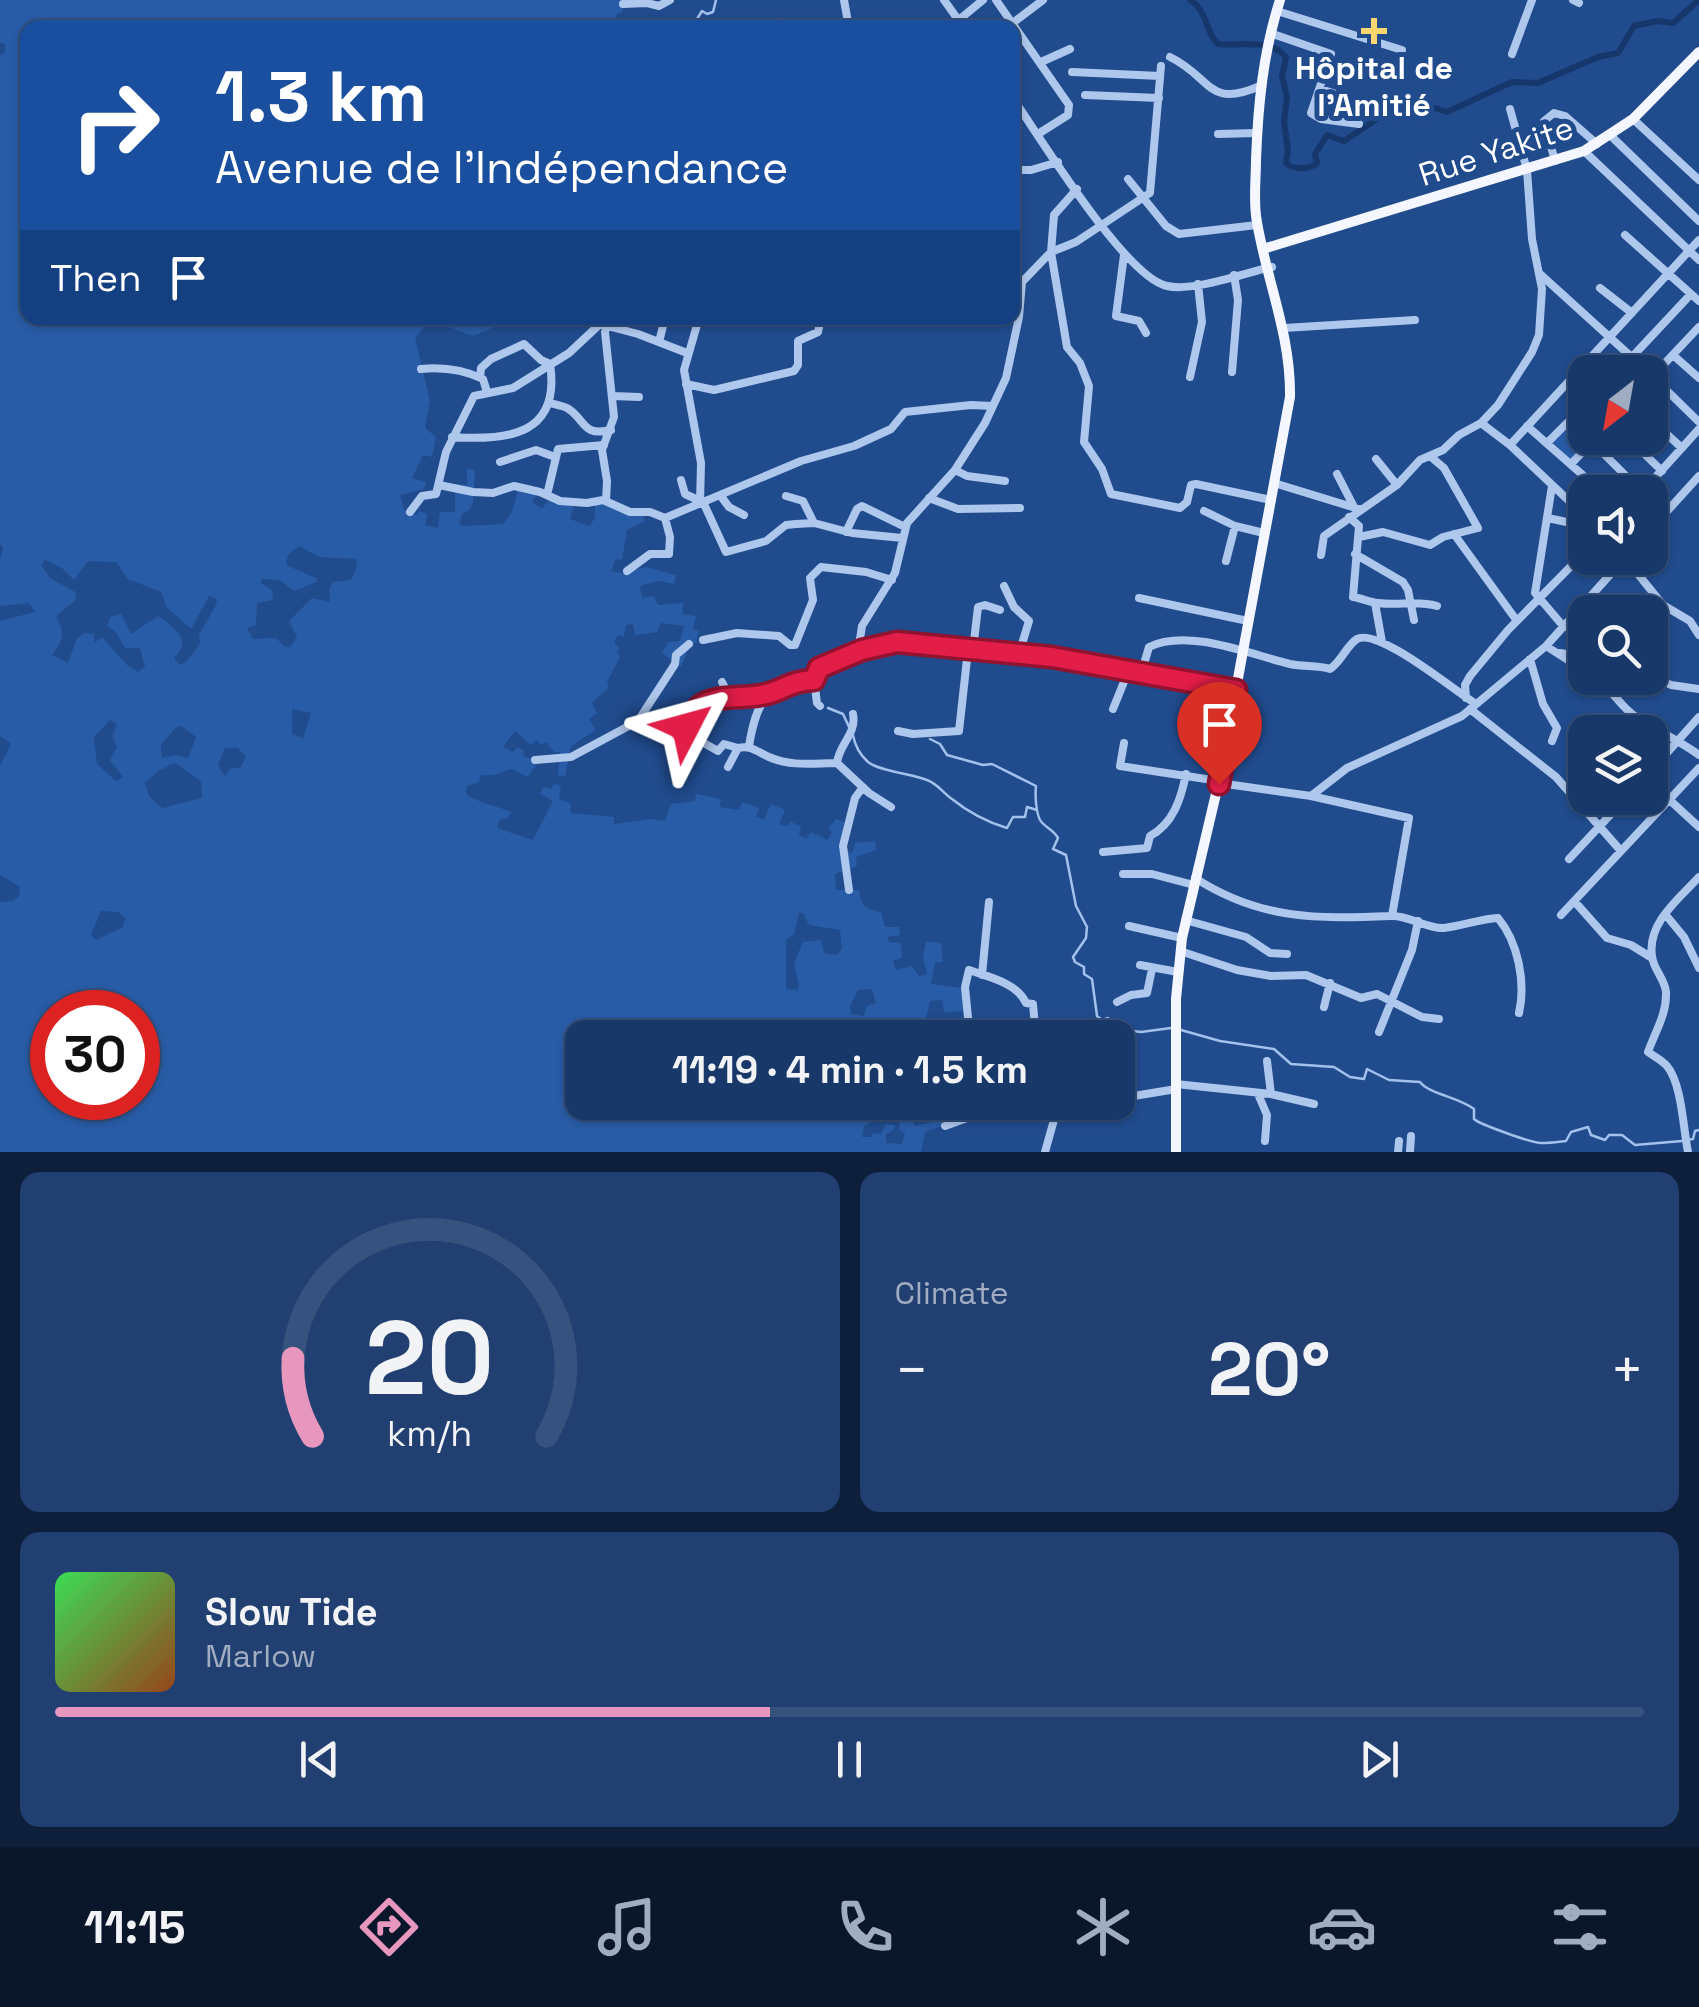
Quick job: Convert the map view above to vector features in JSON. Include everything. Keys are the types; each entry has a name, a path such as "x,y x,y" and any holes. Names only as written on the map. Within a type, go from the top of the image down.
{"main road":[{"path":"1267,245 1257,225 1257,133 1267,41 1278,5"},
{"name":"Rue Yakite","path":"1267,245 1584,151 1633,118 1699,52"},
{"path":"1176,1152 1181,944 1219,782 1290,396 1290,358 1256,201"}],"street":[{"path":"623,4 659,6 670,0"},
{"path":"966,20 983,0"},
{"path":"1017,20 1043,0"},
{"path":"1512,54 1532,0"},
{"path":"1278,5 1338,30 1402,50"},
{"path":"1338,30 1312,116 1359,124"},
{"path":"1020,37 1071,110 1038,134"},
{"path":"1267,41 1331,54"},
{"path":"1040,62 1070,48"},
{"path":"1170,57 1227,96 1260,86"},
{"path":"1689,62 1699,72"},
{"path":"1020,291 1022,282 1050,252 1076,242 1151,190 1161,66"},
{"path":"1072,72 1160,76"},
{"path":"1320,88 1343,96"},
{"path":"1085,95 1158,98"},
{"path":"1020,109 1124,255 1158,284 1198,284 1270,267"},
{"path":"1322,555 1324,536 1356,508 1397,485 1418,461 1481,423 1508,391 1538,337 1542,306 1540,274 1532,239 1527,170 1510,109"},
{"path":"1555,161 1544,121 1554,113 1565,116 1597,144"},
{"path":"1633,118 1699,180"},
{"path":"1218,134 1257,133"},
{"path":"1611,136 1699,221"},
{"path":"1584,151 1699,260"},
{"path":"1020,170 1058,162"},
{"path":"1128,179 1166,226 1179,234 1257,225"},
{"path":"1077,189 1054,215 1050,252 1067,348 1080,363 1089,386 1084,442 1102,469 1112,496 1180,508 1188,502 1191,485 1196,484 1270,500"},
{"path":"1625,235 1699,302"},
{"path":"1592,355 1699,240"},
{"path":"1124,255 1116,316 1139,322 1146,333"},
{"path":"1540,274 1630,355"},
{"path":"1232,372 1238,300 1234,275"},
{"path":"1190,377 1202,322 1198,284"},
{"path":"1600,288 1632,313"},
{"path":"1634,355 1690,294"},
{"path":"1284,328 1415,320"},
{"path":"410,512 422,496 436,494 452,437 472,398 514,388 569,353 598,325"},
{"path":"606,501 604,445 611,430 612,396 606,354 608,325"},
{"path":"621,325 687,353"},
{"path":"659,342 663,325"},
{"path":"697,325 687,353 686,384 702,463 700,502 726,552 766,541 786,525 814,523 846,532 902,538"},
{"path":"686,384 714,390 794,371 798,365 798,342 818,332 820,325"},
{"path":"858,652 862,626 892,580 906,527 955,470 993,406 1009,370 1014,325"},
{"path":"1668,360 1697,334"},
{"path":"487,392 480,377 483,366 524,344 550,364"},
{"path":"1673,355 1699,378"},
{"path":"452,437 516,435 538,419 549,403 550,364"},
{"path":"421,369 436,367 480,377"},
{"path":"1510,444 1568,381"},
{"path":"1658,475 1699,426 1668,394"},
{"path":"612,396 639,397"},
{"path":"549,403 570,410 579,422 594,431 611,430"},
{"path":"439,484 494,493 514,486 560,501 606,501 630,512 650,512 666,518 801,461 882,434 905,412 993,406"},
{"path":"1547,443 1568,422"},
{"path":"1481,423 1510,444 1568,501"},
{"path":"1528,426 1583,475"},
{"path":"1668,435 1682,448"},
{"path":"547,495 561,446 604,445"},
{"path":"500,462 536,450 556,457"},
{"path":"1571,464 1580,455"},
{"path":"1608,455 1626,475"},
{"path":"1646,455 1662,471"},
{"path":"1359,537 1383,532 1430,545 1478,527 1444,468 1430,456"},
{"path":"1376,460 1397,485"},
{"path":"955,470 967,476 1006,481"},
{"path":"1337,474 1356,508"},
{"path":"1668,510 1699,476"},
{"path":"681,480 685,494 700,502"},
{"path":"1274,484 1356,508"},
{"path":"1552,486 1536,584 1539,599 1564,627"},
{"path":"1688,488 1699,498"},
{"path":"720,494 733,510 744,516"},
{"path":"786,496 803,502 814,523"},
{"path":"929,498 958,509 1020,508"},
{"path":"846,532 862,506 906,527"},
{"path":"1204,511 1235,526 1264,533"},
{"path":"1349,517 1360,526 1353,597 1375,603 1437,606"},
{"path":"627,571 650,554 669,554 666,518"},
{"path":"1548,518 1568,522"},
{"path":"1226,560 1235,526"},
{"path":"1454,534 1517,621"},
{"path":"1355,554 1402,582 1414,620"},
{"path":"703,640 738,633 779,636 790,645 795,644 813,600 810,578 821,567 866,572 892,580"},
{"path":"1466,698 1467,681 1517,621 1568,569"},
{"path":"1639,575 1664,606 1690,621 1699,636"},
{"path":"1311,796 1347,768 1444,727 1473,707 1546,646 1608,576"},
{"path":"1004,586 1014,607 1029,621 1019,654"},
{"path":"1139,598 1248,621"},
{"path":"1375,603 1382,642"},
{"path":"898,731 958,731 978,607 986,605 1000,610"},
{"path":"1690,621 1699,610"},
{"path":"1142,674 1149,648 1162,640 1187,640 1294,665 1330,669 1358,638 1382,642 1466,698 1556,778 1621,851"},
{"path":"820,706 814,680 819,668 897,642 1019,654 1236,690"},
{"path":"535,760 574,756 642,718 676,656 690,644"},
{"path":"1546,646 1568,660"},
{"path":"1556,653 1568,655"},
{"path":"1530,659 1543,704 1557,728 1552,740"},
{"path":"1113,709 1128,672"},
{"path":"679,729 688,727 698,708 729,696 765,694 787,683 814,680"},
{"path":"722,682 729,696"},
{"path":"1668,683 1699,688"},
{"path":"749,746 765,694"},
{"path":"1615,695 1632,715 1699,755"},
{"path":"837,763 840,748 854,730 853,714"},
{"path":"1668,752 1699,717"},
{"path":"642,718 679,729 718,751 724,744 749,746 779,760 809,765 837,763 891,807"},
{"path":"1124,743 1120,766 1311,796 1409,818 1392,916"},
{"path":"728,766 738,748"},
{"path":"1561,915 1699,768"},
{"path":"1103,852 1147,848 1150,836 1164,828 1173,812 1186,774"},
{"path":"850,890 844,846 855,798 864,787"},
{"path":"1670,801 1699,827"},
{"path":"1569,858 1610,815"},
{"path":"1123,874 1152,874 1194,882 1278,913 1334,920 1392,916 1439,928 1498,918 1516,951 1522,999 1519,1012"},
{"path":"1688,1152 1680,1115 1680,1092 1667,1066 1648,1050 1663,1018 1666,989 1652,958 1656,927 1699,877"},
{"path":"982,975 989,902"},
{"path":"1575,902 1607,938 1631,945 1652,958"},
{"path":"1665,914 1684,937 1699,968"},
{"path":"1185,920 1246,937 1270,953 1288,954"},
{"path":"1379,1032 1414,944 1418,921"},
{"path":"1129,926 1237,970 1271,976 1306,974 1362,998 1377,994 1422,1017 1439,1020"},
{"path":"1140,965 1178,972"},
{"path":"1117,1002 1148,992 1152,969"},
{"path":"969,1020 969,970 1006,982 1026,1003 1033,1004 1034,1020"},
{"path":"1324,1007 1330,983"},
{"path":"1267,1061 1270,1094"},
{"path":"1135,1096 1176,1086 1270,1094 1314,1104"},
{"path":"1258,1094 1267,1115 1265,1142"},
{"path":"945,1126 960,1120"},
{"path":"1046,1152 1054,1120"},
{"path":"1410,1152 1411,1136"},
{"path":"1398,1152 1399,1141"}],"shaded area":[{"path":"0,0 622,0 623,12 614,20 20,20 20,325 425,325 415,338 430,401 425,428 436,437 432,457 423,455 412,478 426,482 424,489 400,495 404,510 427,514 425,525 438,528 440,512 455,512 455,484 467,485 467,469 475,470 473,502 459,524 464,526 503,524 512,512 518,490 537,494 532,502 542,509 550,498 575,503 570,519 590,526 595,517 595,502 642,514 645,521 627,530 622,560 615,559 612,571 622,573 646,567 676,575 674,584 658,581 640,586 642,598 653,596 658,605 683,603 682,614 696,616 693,629 699,631 681,666 662,653 668,642 680,641 684,626 661,623 657,632 635,635 633,624 626,625 624,637 618,635 614,643 620,648 620,657 607,682 609,687 592,703 597,713 589,719 596,730 571,746 565,777 558,775 560,752 554,752 546,742 541,745 536,740 531,745 515,731 503,747 513,752 518,747 524,751 523,756 539,761 528,777 511,769 481,775 479,782 467,786 466,794 511,812 508,818 500,820 497,828 533,840 553,801 540,794 543,787 551,789 554,784 561,786 559,799 571,804 570,813 614,817 614,824 665,821 671,804 695,801 696,794 721,799 720,807 739,810 742,802 759,808 756,817 764,819 771,804 785,810 779,824 787,826 791,822 801,827 799,835 806,839 811,832 828,840 832,832 828,829 836,819 846,823 839,847 852,853 855,843 875,841 876,850 856,857 857,866 835,874 836,890 859,890 865,906 881,912 885,927 899,927 900,935 888,937 889,942 901,943 902,957 893,961 896,970 912,966 919,976 927,974 923,957 926,942 941,943 943,962 935,962 931,984 968,989 969,1011 944,1012 942,1000 930,1001 926,1020 565,1020 565,1120 870,1120 862,1137 881,1134 886,1124 895,1125 886,1134 886,1143 902,1144 905,1133 899,1130 900,1120 914,1120 914,1126 930,1120 959,1120 925,1132 921,1152 0,1152 0,902 19,896 20,887 0,875 0,766 11,744 0,736 0,621 35,612 29,603 0,606 0,55 5,53 5,44 0,43","holes":["299,546 319,557 356,559 357,567 351,580 333,582 330,602 312,598 289,621 297,637 290,647 285,647 276,638 253,639 247,628 256,625 257,603 273,600 272,590 261,583 262,579 280,580 294,591 317,582 316,578 288,566 289,554","45,560 62,568 74,580 88,561 116,562 128,579 161,592 167,608 191,629 209,596 217,599 216,605 199,635 200,643 180,665 174,659 181,648 181,637 162,618 158,616 131,634 121,614 110,617 107,626 115,631 125,648 140,648 145,667 138,672 102,637 94,643 94,634 85,633 77,638 68,663 52,655 62,636 56,616 76,600 75,592 50,578 41,565","292,709 311,713 303,739 292,734","110,720 117,724 112,736 117,747 110,760 123,777 116,781 97,764 94,737","181,726 196,737 188,758 162,758 161,745","225,748 238,748 246,757 240,768 231,768 225,776 218,765","175,763 201,781 202,798 162,808 149,796 145,783","101,911 118,912 125,918 123,927 96,940 91,935","799,913 803,913 809,925 840,930 842,949 837,955 824,953 821,940 803,942 794,963 797,990 786,989 786,940 794,934","858,990 872,990 876,1003 867,1006 864,1016 851,1014 850,1006"]},
{"path":"443,325 500,325 473,336"},
{"path":"1568,427 1568,455 1576,455 1571,460 1553,442"}],"waterway":[{"path":"694,20 702,11 713,12 716,0"},
{"path":"1190,0 1200,10 1218,44 1263,45 1286,57 1282,76 1287,97 1286,163 1302,168 1317,163 1315,154 1327,135 1344,141 1383,115 1432,107 1447,112 1512,82 1538,83 1598,57 1618,53 1634,26 1657,21 1673,23 1699,0"},
{"path":"828,708 843,714 850,729"},
{"path":"853,735 868,762 931,782 992,823 1007,828 1013,817 1025,817 1027,807 1037,810"},
{"path":"930,739 940,744 947,755 992,764 1036,786 1039,817 1058,838 1053,849 1066,855 1076,906 1087,927 1086,938 1073,957 1092,979 1097,1016 1102,1020"},
{"path":"1102,1020 1110,1020"},
{"path":"1135,1031 1171,1028"},
{"path":"1181,1030 1274,1049 1291,1064 1334,1067 1350,1077 1364,1079 1367,1069 1389,1080 1420,1082 1474,1109 1478,1122 1537,1142 1566,1141 1571,1132 1588,1127 1591,1135 1605,1140 1609,1135 1622,1135 1635,1145 1682,1141"},
{"path":"1687,1140 1693,1139 1699,1130"}],"place":[{"name":"Hôpital de l'Amitié","path":"1374,31"}],"route":[{"path":"686,727 696,709 704,704 729,696 765,694 787,683 814,680 819,668 866,649 897,642 1052,657 1236,690 1219,784"}]}
